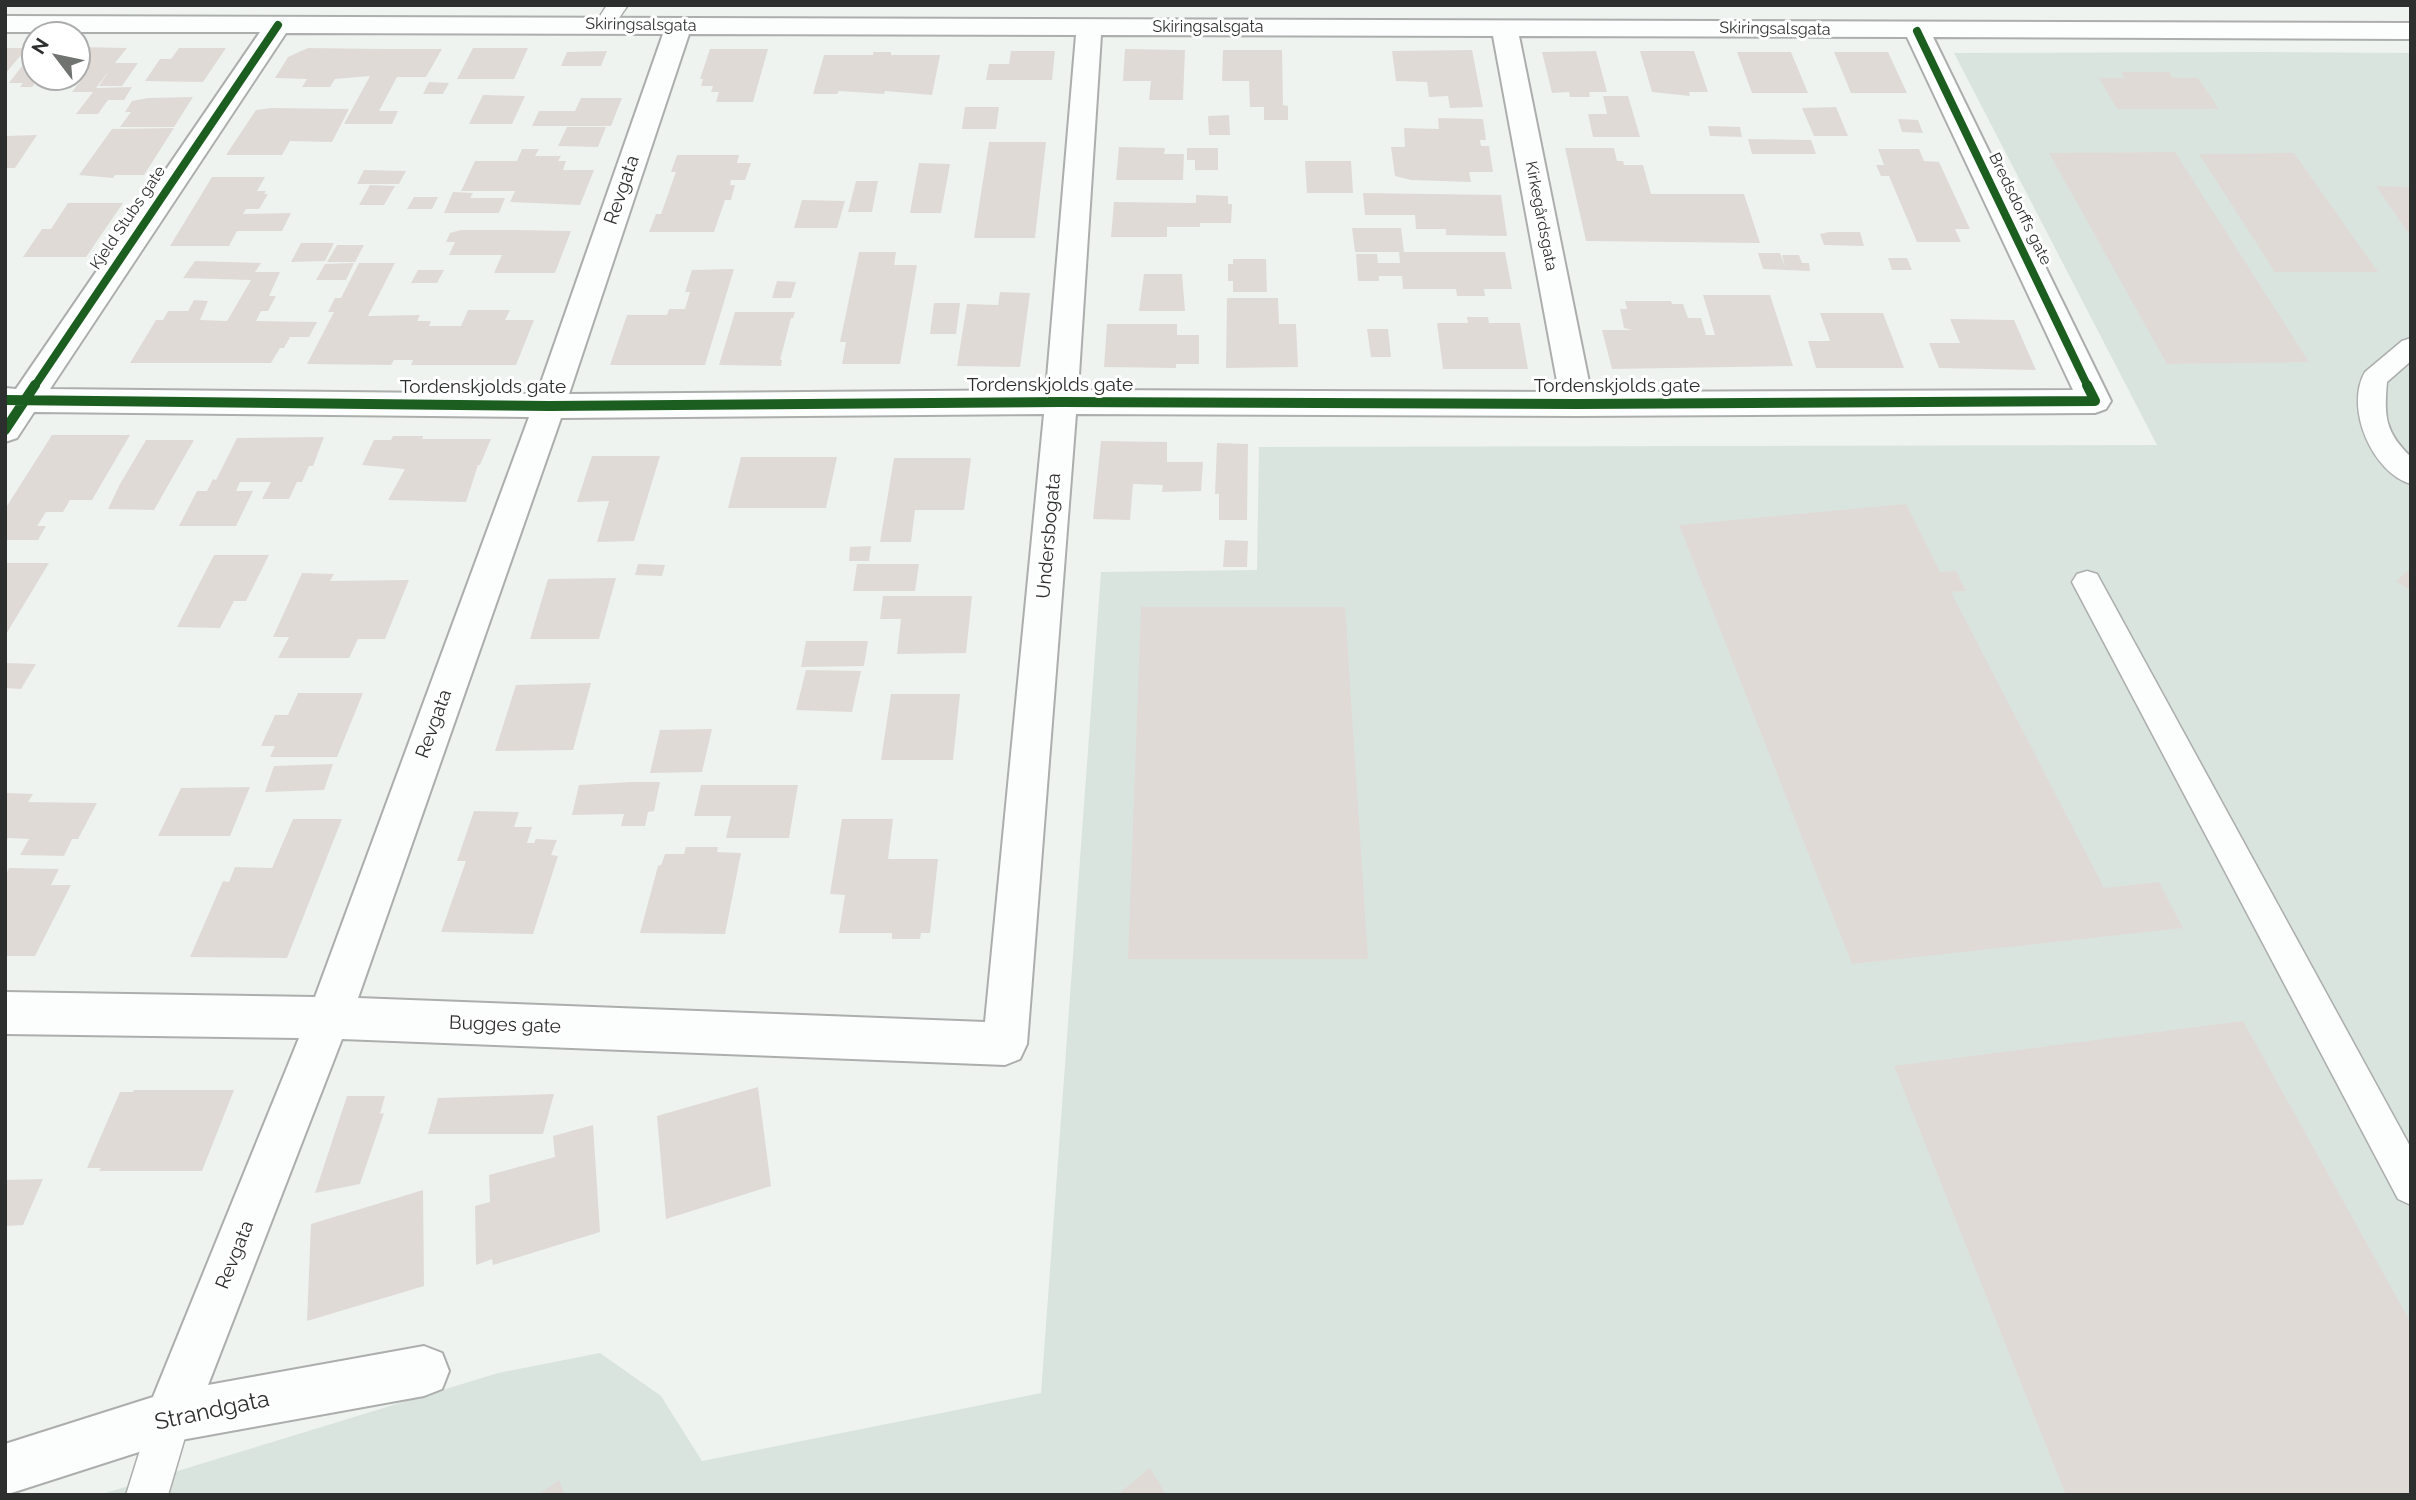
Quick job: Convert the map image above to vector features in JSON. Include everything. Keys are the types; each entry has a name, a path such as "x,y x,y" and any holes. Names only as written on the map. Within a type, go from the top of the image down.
{"street":[{"name":"Skiringsalsgata","path":"5,24 278,25 611,14 679,25 2411,31"},
{"name":"Kjeld Stubs gate","path":"5,430 15,400 278,25"},
{"name":"Revgata","path":"170,1417 329,1018 549,405 679,25"},
{"name":"Undersbogata","path":"1005,1044 1089,27"},
{"name":"Kirkegårdsgata","path":"1504,27 1577,404"},
{"name":"Bredsdorffs gate","path":"1917,31 2095,401"},
{"name":"Tordenskjolds gate","path":"15,400 549,405 2095,401"},
{"name":"Bugges gate","path":"5,1013 329,1018 1005,1044"},
{"name":"Strandgata","path":"5,1470 170,1417 424,1371"}],"lane":[{"path":"2411,347 2374,379 2370,413 2379,444 2411,474"},
{"path":"2087,582 2411,1186"},
{"path":"147,1495 170,1417"}],"shaded area":[{"path":"1954,53 2411,53 2411,1495 99,1495 498,1373 600,1353 661,1396 702,1461 1041,1393 1101,572 1257,570 1259,447 2157,445"}],"building":[{"path":"91,47 127,48 115,63 138,63 122,86 99,86 109,71 96,88 132,87 124,100 108,100 98,114 76,114 93,92 72,92 91,91"},
{"path":"5,48 21,48 21,55 5,74"},
{"path":"179,48 226,48 203,82 145,81 160,59 171,59"},
{"path":"308,48 442,49 426,77 397,77 379,111 398,111 392,124 344,124 370,76 335,79 330,87 302,87 307,79 275,78 288,57"},
{"path":"473,48 528,48 514,79 457,79"},
{"path":"710,49 768,49 753,102 716,102 719,92 711,92 713,86 701,86 703,79 700,79"},
{"path":"1125,49 1185,50 1183,100 1149,100 1151,81 1123,81"},
{"path":"1223,50 1282,50 1283,105 1288,106 1288,120 1264,120 1264,107 1250,107 1249,81 1222,81"},
{"path":"1472,50 1483,107 1450,108 1448,96 1429,97 1427,82 1396,81 1392,51"},
{"path":"607,51 601,66 561,66 567,52"},
{"path":"1011,51 1055,51 1052,80 986,80 989,64 1009,64"},
{"path":"1596,51 1607,92 1589,92 1590,97 1570,97 1569,92 1552,93 1542,52"},
{"path":"1640,51 1694,51 1708,92 1689,92 1690,96 1652,92"},
{"path":"873,52 891,52 891,55 940,55 932,95 885,91 884,94 839,91 837,94 813,94 824,55 873,55"},
{"path":"1737,52 1791,52 1808,93 1752,93"},
{"path":"1834,52 1888,52 1907,93 1851,93"},
{"path":"21,67 21,83 9,83"},
{"path":"2121,72 2169,72 2172,78 2198,78 2219,109 2117,109 2099,78 2125,78"},
{"path":"429,82 449,83 443,94 423,94"},
{"path":"483,95 525,96 512,124 469,124"},
{"path":"1603,96 1628,96 1640,137 1593,137 1588,114 1607,114"},
{"path":"193,97 174,127 120,127 131,112 125,112 132,101"},
{"path":"581,98 622,98 611,126 532,126 539,111 575,111"},
{"path":"965,107 999,107 996,129 962,129"},
{"path":"1836,107 1848,136 1814,136 1802,108"},
{"path":"349,109 332,142 290,141 282,155 226,155 256,110"},
{"path":"1229,115 1230,135 1209,135 1208,116"},
{"path":"1438,118 1483,119 1486,140 1480,140 1481,146 1489,146 1493,172 1469,172 1471,182 1411,180 1395,176 1391,147 1405,147 1404,128 1439,129"},
{"path":"1898,119 1918,120 1923,133 1902,132"},
{"path":"1708,126 1740,127 1742,137 1710,136"},
{"path":"567,127 606,127 598,147 558,146"},
{"path":"174,128 144,175 115,175 113,178 79,175 112,129"},
{"path":"37,135 15,168 5,168 5,136"},
{"path":"1748,139 1811,140 1816,154 1752,154"},
{"path":"989,142 1046,142 1035,238 974,238"},
{"path":"1119,147 1165,148 1164,154 1184,154 1183,180 1116,180"},
{"path":"1187,148 1218,148 1218,170 1195,170 1195,160 1187,160"},
{"path":"1565,148 1614,148 1617,161 1623,161 1624,165 1643,165 1651,194 1744,194 1760,243 1586,241"},
{"path":"522,149 539,149 535,156 561,156 558,161 566,161 563,170 594,170 580,205 510,202 515,191 461,191 475,161 517,161"},
{"path":"1878,149 1919,149 1924,161 1939,162 1970,229 1955,229 1961,242 1917,242 1889,176 1881,176 1876,165 1884,165"},
{"path":"2175,152 2309,362 2167,364 2049,153"},
{"path":"2294,153 2378,272 2275,272 2199,154"},
{"path":"677,155 739,155 737,163 751,163 745,180 731,180 730,185 735,185 731,200 725,200 714,232 649,232 656,214 661,214 676,172 671,172"},
{"path":"1305,161 1351,161 1353,193 1307,193"},
{"path":"919,163 950,164 941,213 910,213"},
{"path":"364,170 406,171 399,184 357,184"},
{"path":"212,177 265,177 257,191 266,191 264,194 268,194 259,209 246,209 243,214 291,213 282,231 237,231 229,246 170,246"},
{"path":"856,181 878,181 872,212 848,212"},
{"path":"370,185 395,186 384,205 359,205"},
{"path":"2376,186 2411,187 2411,237"},
{"path":"453,192 473,193 470,198 505,198 499,213 444,213"},
{"path":"1363,193 1501,195 1507,236 1446,235 1446,229 1416,229 1415,215 1365,215"},
{"path":"1196,195 1228,196 1228,204 1232,204 1231,223 1167,227 1167,237 1111,237 1114,202 1196,203"},
{"path":"414,197 438,197 432,209 407,209"},
{"path":"802,200 845,201 837,228 794,228"},
{"path":"68,203 123,203 86,257 23,257 42,229 51,229"},
{"path":"1352,228 1401,228 1404,252 1505,252 1512,289 1484,289 1485,296 1457,296 1456,289 1403,289 1402,276 1379,276 1379,281 1358,281 1356,254 1377,254 1378,263 1400,263 1399,252 1355,252"},
{"path":"461,230 571,231 555,273 494,273 502,255 449,255 455,242 446,242 450,233"},
{"path":"1860,232 1864,246 1824,245 1820,234"},
{"path":"301,243 334,243 325,261 291,262"},
{"path":"337,245 364,245 355,262 327,262"},
{"path":"859,252 896,252 894,265 917,265 900,364 842,364 846,342 840,342"},
{"path":"1758,253 1780,253 1785,267 1782,255 1799,255 1802,263 1809,263 1810,271 1763,269"},
{"path":"1888,258 1907,258 1912,270 1892,270"},
{"path":"1233,259 1266,259 1267,292 1233,292 1233,281 1228,281 1228,264 1233,264"},
{"path":"195,261 261,263 255,272 280,272 269,296 276,296 268,311 261,311 256,321 317,322 309,337 290,337 271,363 130,363 156,320 163,320 168,311 188,311 194,300 208,301 200,320 227,321 251,280 183,278"},
{"path":"354,263 346,280 316,280 325,264"},
{"path":"359,263 395,263 368,316 420,315 417,321 431,321 429,326 461,326 468,310 510,310 505,320 534,320 516,365 411,365 413,360 394,360 391,365 307,364 334,312 328,312 335,298 341,298"},
{"path":"734,269 705,365 610,365 627,315 667,315 669,309 685,309 690,292 685,292 692,270"},
{"path":"418,270 444,270 437,283 411,283"},
{"path":"1144,274 1182,274 1185,311 1139,311"},
{"path":"777,281 796,282 791,298 772,298"},
{"path":"1000,292 1030,293 1020,367 957,366 967,304 998,305"},
{"path":"1703,295 1770,295 1793,366 1612,369 1602,330 1632,330 1624,328 1620,309 1627,309 1625,301 1671,301 1672,304 1683,304 1688,318 1701,318 1706,335 1715,335"},
{"path":"1227,298 1278,298 1279,324 1296,324 1298,367 1226,368"},
{"path":"934,303 960,303 956,334 930,334"},
{"path":"735,312 795,312 780,360 781,366 719,365"},
{"path":"1820,313 1883,313 1904,368 1816,368 1808,341 1830,341"},
{"path":"1467,317 1488,317 1489,323 1520,323 1528,369 1443,369 1437,323 1468,323"},
{"path":"1950,319 2014,320 2036,370 1939,368 1929,343 1960,343"},
{"path":"1107,324 1177,324 1177,335 1199,335 1199,364 1176,364 1176,368 1104,367"},
{"path":"1367,329 1388,329 1391,357 1371,357"},
{"path":"52,435 130,435 92,500 70,500 63,512 46,512 37,526 46,526 38,540 5,540 5,509"},
{"path":"393,436 423,436 422,439 491,439 478,465 466,502 388,500 405,469 362,465 374,440 391,440"},
{"path":"324,437 313,466 309,466 302,482 297,482 289,499 262,499 271,482 240,482 236,491 253,491 236,526 179,526 197,491 207,491 213,479 216,480 237,438"},
{"path":"146,440 194,440 154,510 108,509 120,484"},
{"path":"1101,441 1167,442 1167,462 1203,462 1201,491 1162,492 1163,485 1133,484 1130,520 1093,519"},
{"path":"1217,443 1248,444 1247,520 1219,520 1219,494 1215,494"},
{"path":"592,456 660,456 634,541 597,542 609,501 577,502"},
{"path":"741,457 837,457 826,508 728,508"},
{"path":"894,458 971,458 964,510 915,510 911,542 880,542"},
{"path":"1906,504 1940,572 1956,571 1966,591 1951,592 2104,888 2159,882 2183,928 1852,964 1679,525"},
{"path":"1225,540 1248,541 1247,567 1223,567"},
{"path":"871,546 869,561 849,561 850,547"},
{"path":"214,555 269,555 246,601 234,601 220,628 177,627"},
{"path":"5,563 49,563 5,636"},
{"path":"638,564 665,565 662,576 635,575"},
{"path":"857,564 919,564 915,591 853,591"},
{"path":"2411,568 2411,591 2396,581"},
{"path":"302,573 334,574 330,581 409,580 385,639 358,639 349,658 278,658 289,637 273,637"},
{"path":"616,578 599,639 530,639 548,579"},
{"path":"883,596 972,596 966,653 897,654 901,619 880,619"},
{"path":"1141,607 1345,607 1368,959 1128,959"},
{"path":"806,641 868,641 864,666 801,667"},
{"path":"5,663 36,664 21,689 5,688"},
{"path":"806,670 861,671 852,712 796,710"},
{"path":"591,683 573,750 495,751 516,685"},
{"path":"298,693 363,693 337,757 270,757 275,746 261,746 275,715 288,715"},
{"path":"891,694 960,694 953,760 881,760"},
{"path":"712,729 702,772 650,773 660,730"},
{"path":"333,764 324,790 265,792 274,766"},
{"path":"660,782 654,811 648,812 645,826 621,826 624,814 572,815 579,785"},
{"path":"701,785 798,785 789,838 726,838 731,816 694,816"},
{"path":"250,787 230,836 158,836 181,788"},
{"path":"5,793 33,794 28,802 97,803 78,839 72,839 64,856 20,855 29,839 8,838 5,843"},
{"path":"474,811 519,812 514,827 532,827 527,843 534,843 536,839 557,840 551,855 558,856 533,934 441,932 466,861 457,861"},
{"path":"293,819 342,819 287,958 190,957 223,881 229,882 235,867 272,868"},
{"path":"842,819 893,819 888,859 938,859 930,933 921,933 920,939 892,939 892,933 839,933 845,895 830,894"},
{"path":"686,847 718,847 717,852 741,853 725,934 640,933 658,866 665,854 684,854"},
{"path":"9,868 59,869 51,885 71,885 35,956 5,956 5,877"},
{"path":"2243,1021 2411,1323 2411,1495 2066,1495 1894,1066"},
{"path":"758,1087 771,1186 666,1219 657,1116"},
{"path":"234,1090 202,1171 99,1171 101,1168 87,1168 120,1092"},
{"path":"554,1094 543,1134 428,1134 438,1098"},
{"path":"347,1096 385,1096 380,1114 384,1113 360,1184 315,1193"},
{"path":"593,1125 600,1232 493,1265 492,1259 476,1265 475,1206 490,1202 489,1175 555,1157 553,1136"},
{"path":"43,1179 23,1225 5,1226 5,1180"},
{"path":"423,1190 424,1286 307,1321 311,1224"},
{"path":"1150,1468 1166,1495 1117,1495"},
{"path":"559,1480 565,1495 538,1495"}],"cycle path":[{"path":"5,430 278,25"},
{"path":"5,400 549,406 1061,402 1577,404 2095,401 1917,31"}]}
